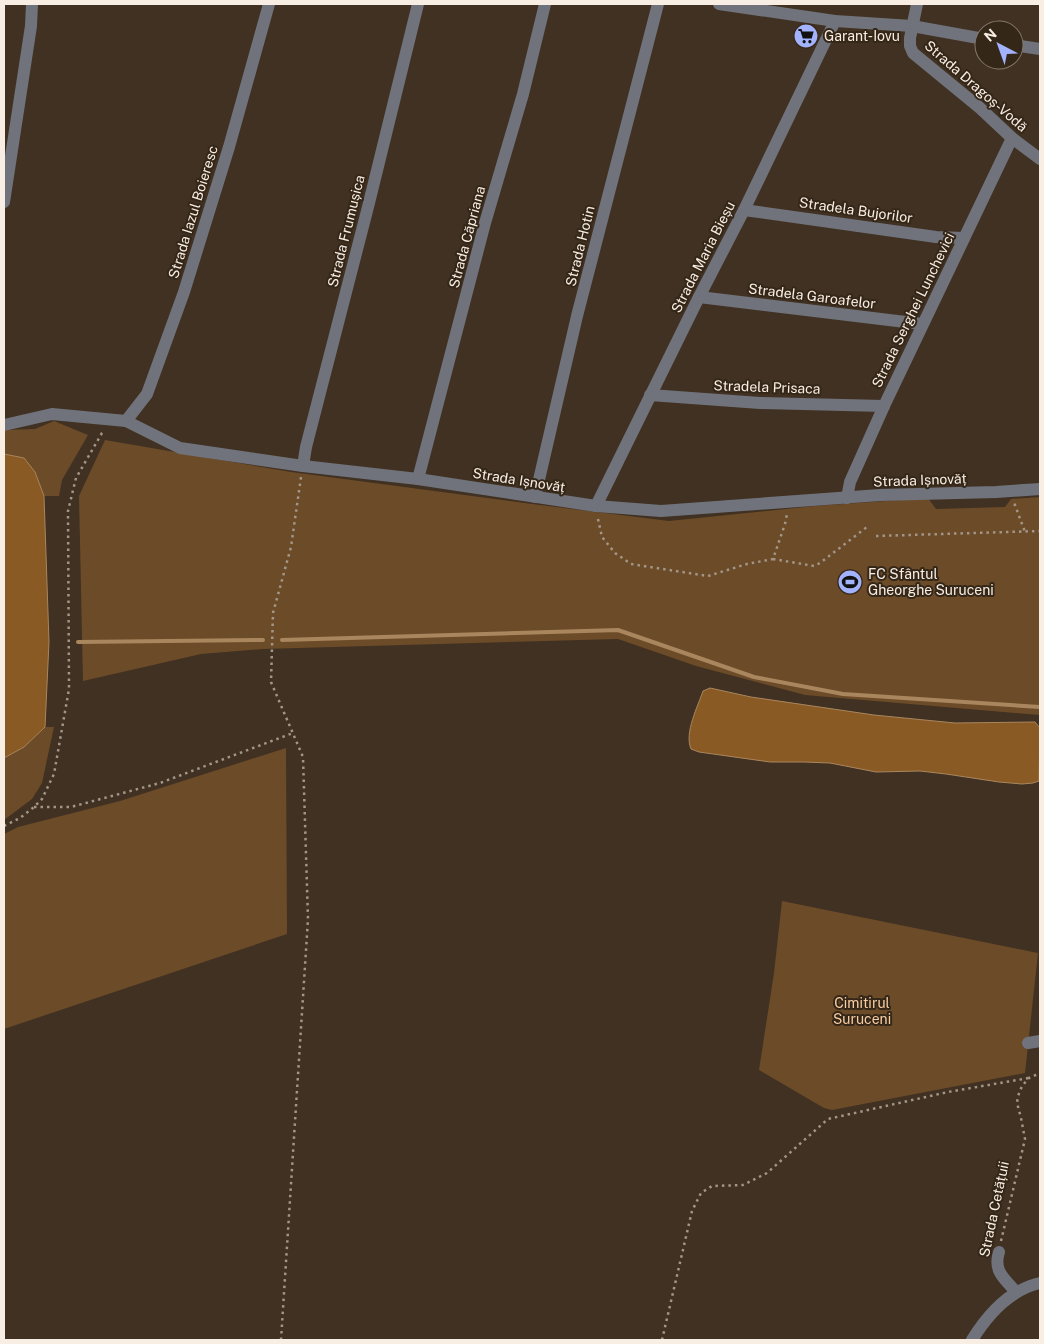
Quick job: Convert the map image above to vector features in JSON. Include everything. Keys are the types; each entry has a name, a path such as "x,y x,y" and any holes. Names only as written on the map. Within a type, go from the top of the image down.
{"street":[{"path":"4,202 31,26 32,4"},
{"name":"Strada Iazul Boieresc","path":"126,420 147,394 184,292 229,147 269,4"},
{"name":"Strada Frumușica","path":"303,466 306,447 418,4"},
{"name":"Strada Căpriana","path":"418,480 485,223 523,94 546,4"},
{"name":"Strada Hotin","path":"534,497 580,306 658,4"},
{"path":"719,4 835,21 912,26 974,37"},
{"name":"Strada Dragoș-Vodă","path":"917,4 910,38 910,46 913,53 980,108 1012,138 1040,159"},
{"name":"Strada Maria Bieșu","path":"596,506 744,210 835,21"},
{"path":"1024,47 1040,49"},
{"name":"Strada Serghei Lunchevici","path":"847,498 850,482 884,406 1012,138"},
{"name":"Stradela Bujorilor","path":"744,210 926,235 964,238"},
{"name":"Stradela Garoafelor","path":"699,297 922,324"},
{"name":"Stradela Prisaca","path":"650,395 760,403 884,406"},
{"name":"Strada Ișnovăț","path":"4,425 52,414 126,420 180,448 596,506 661,511 880,495 1040,489"},
{"name":"Strada Cetățuii","path":"999,1252 996,1262 998,1268 1016,1292"},
{"path":"972,1340 1003,1301 1016,1292 1040,1283"}],"path":[{"path":"4,826 34,808 42,799 54,774 69,689 68,511 76,478 102,433 126,420"},
{"path":"281,1340 308,919 303,757 271,682 273,613 292,548 303,466"},
{"path":"996,492 1015,505 1026,532"},
{"path":"773,559 790,502"},
{"path":"596,506 602,537 615,552 631,564 708,576 747,564 773,559 814,566 867,527"},
{"path":"876,536 1040,532"},
{"path":"34,808 71,807 160,783 293,733"},
{"path":"662,1340 692,1211 701,1193 712,1186 743,1185 767,1173 828,1119 948,1092 1029,1078 1040,1073"},
{"name":"Strada Cetățuii","path":"999,1252 1025,1139 1017,1103 1018,1096 1022,1086 1029,1078"}],"green space":[{"path":"54,421 88,435 62,480 59,496 44,496 35,472 24,458 4,454 4,430 35,429"},
{"path":"105,440 291,472 669,521 815,506 928,498 936,509 1005,507 1011,499 1040,497 1040,715 805,695 696,666 618,639 263,649 201,654 83,681 79,496"},
{"path":"45,727 54,727 42,783 32,799 4,820 4,758 24,747"},
{"path":"286,748 287,934 4,1029 4,834 18,827 120,801"},
{"name":"Cimitirul Suruceni","path":"782,901 1038,953 1025,1073 832,1110 824,1108 759,1070 774,973"}],"shaded area":[{"path":"4,454 24,458 35,472 44,496 49,642 45,727 24,747 4,758"},
{"path":"710,688 751,697 874,715 955,723 1035,722 1040,728 1039,781 1022,784 920,771 876,772 830,763 770,762 699,752 691,749 689,743 690,728 703,691"}],"waterway":[{"path":"282,640 618,630 754,677 843,694 1040,707"},
{"path":"78,642 263,640"}],"place":[{"name":"Garant-Iovu","path":"806,36"},
{"name":"FC Sfântul Gheorghe Suruceni","path":"850,582"}]}
